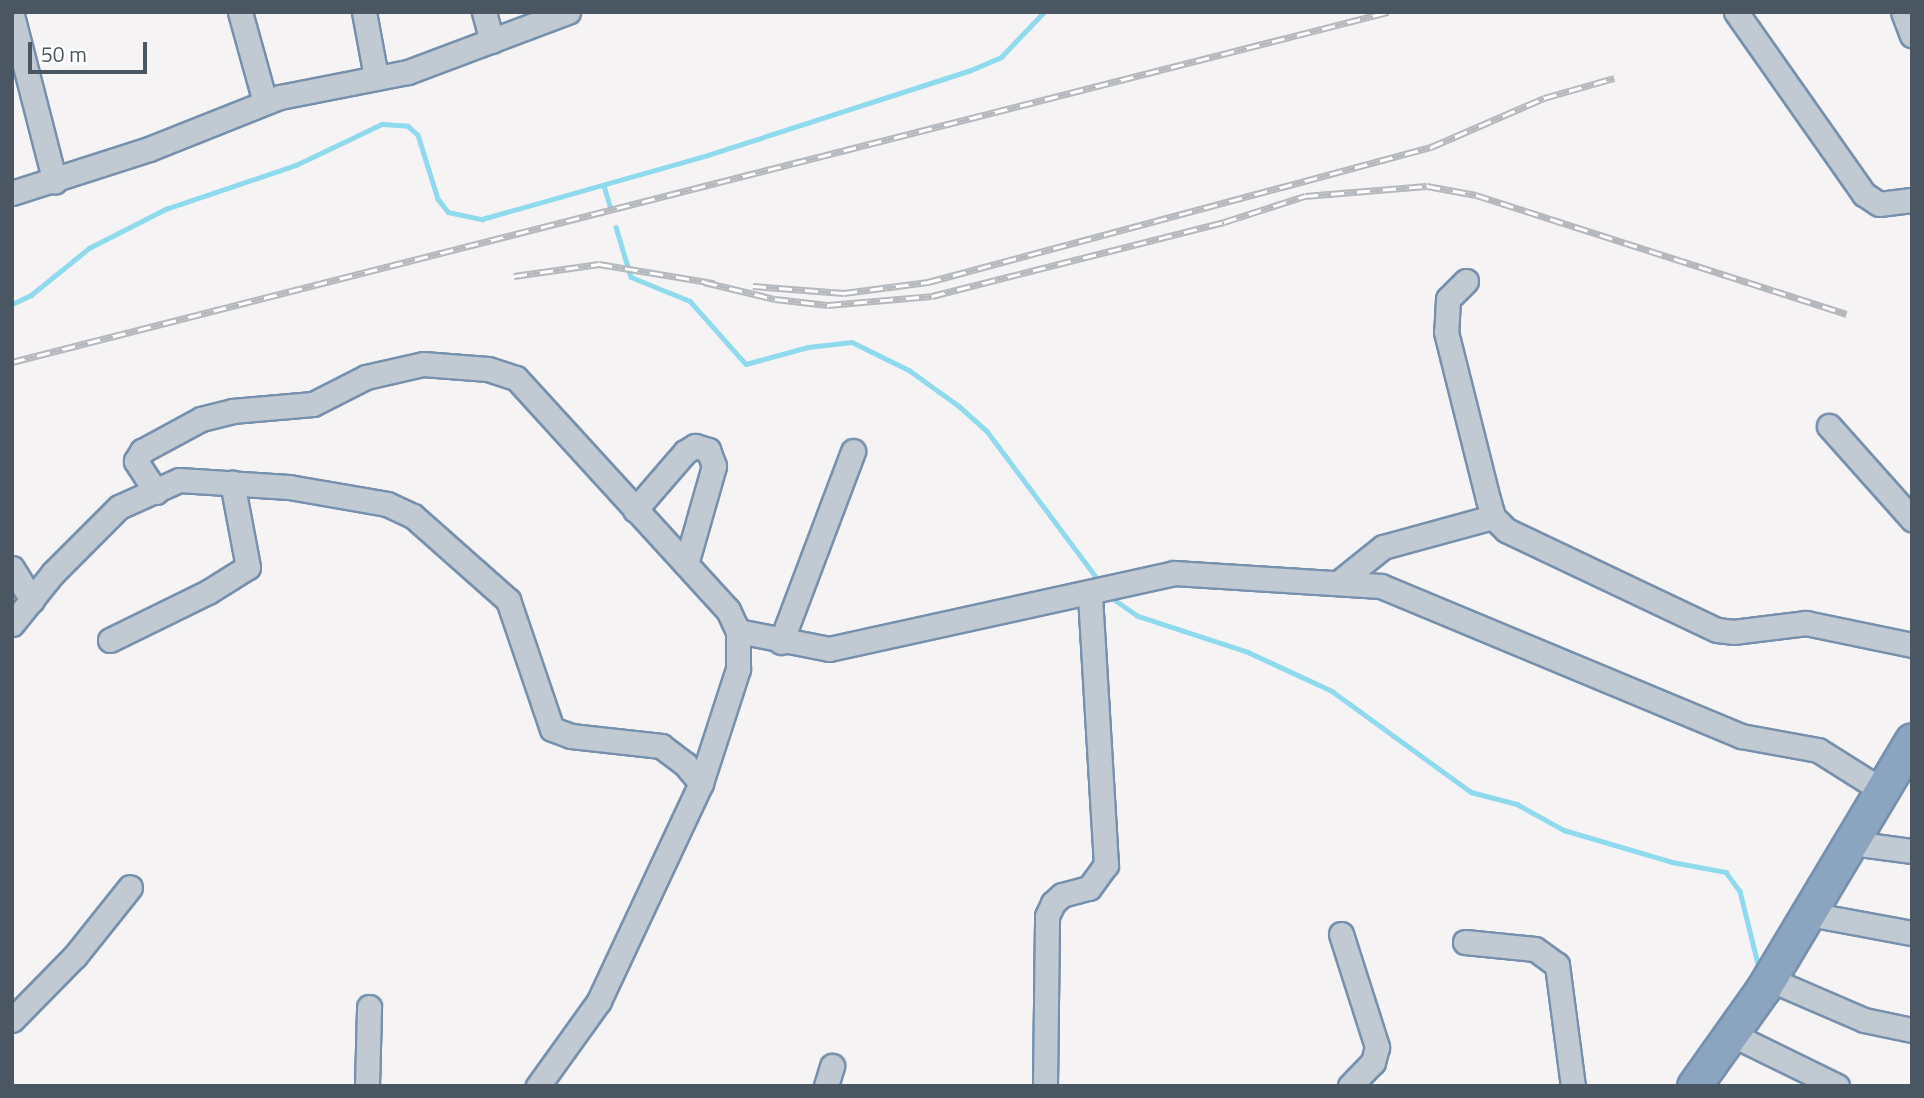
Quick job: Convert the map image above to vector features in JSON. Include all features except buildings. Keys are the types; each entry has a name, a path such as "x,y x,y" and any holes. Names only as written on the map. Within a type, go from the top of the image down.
{"highway":[{"path":"1694,1086 1733,1035 1769,979 1912,740"}],"street":[{"path":"240,12 265,102"},
{"path":"364,12 376,77"},
{"path":"484,12 492,41"},
{"path":"12,193 55,182 265,102 322,85 424,68 568,12"},
{"path":"1736,12 1864,194 1879,204 1912,200"},
{"path":"1903,12 1912,35"},
{"path":"13,21 55,182"},
{"path":"1466,281 1448,299 1446,332 1493,517 1518,538 1717,629 1733,632 1806,623 1912,645"},
{"path":"156,492 135,461 165,437 201,419 233,411 313,404 382,372 423,364 456,365 516,378 728,610 738,631 738,669 701,783 599,1001 538,1086"},
{"path":"1829,426 1912,519"},
{"path":"635,510 685,452 695,446 708,450 713,466 687,564"},
{"path":"781,642 853,451"},
{"path":"12,624 119,507 179,480 232,482 369,500 413,516 508,600 552,729 571,736 661,747 701,783"},
{"path":"110,640 173,611 248,567 232,482"},
{"path":"1338,583 1383,547 1493,517"},
{"path":"12,568 32,600"},
{"path":"738,631 817,649 843,647 1174,573 1381,586 1404,593 1741,736 1818,750 1883,791"},
{"path":"1045,1086 1047,916 1053,903 1062,895 1089,888 1106,865 1090,593"},
{"path":"1852,843 1912,851"},
{"path":"12,1020 75,956 130,887"},
{"path":"1809,914 1912,933"},
{"path":"1341,934 1377,1047 1373,1062 1350,1086"},
{"path":"1465,942 1535,949 1557,965 1562,977 1573,1086"},
{"path":"1769,979 1864,1020 1912,1030"},
{"path":"368,1086 369,1007"},
{"path":"1733,1035 1837,1086"}],"waterway":[{"path":"12,304 31,295 89,248 166,209 296,165 382,124 408,126 418,135 438,199 448,212 482,219 708,155 971,70 1001,57 1044,12"},
{"path":"604,186 610,206"},
{"path":"616,227 631,277 690,301 746,364 808,347 852,342 909,370 959,406 987,431 1097,578"},
{"path":"1115,600 1138,616 1248,652 1332,691 1471,792 1517,804 1564,830 1672,862 1726,872 1740,891 1759,968"}],"railway":[{"path":"12,362 1388,12"},
{"path":"753,286 844,293 928,282 1431,147 1544,98 1614,78"},
{"path":"704,282 775,299 828,305 932,296 1224,222 1305,196 1427,186 1476,195 1846,314"},
{"path":"514,276 599,264 714,283"}]}
